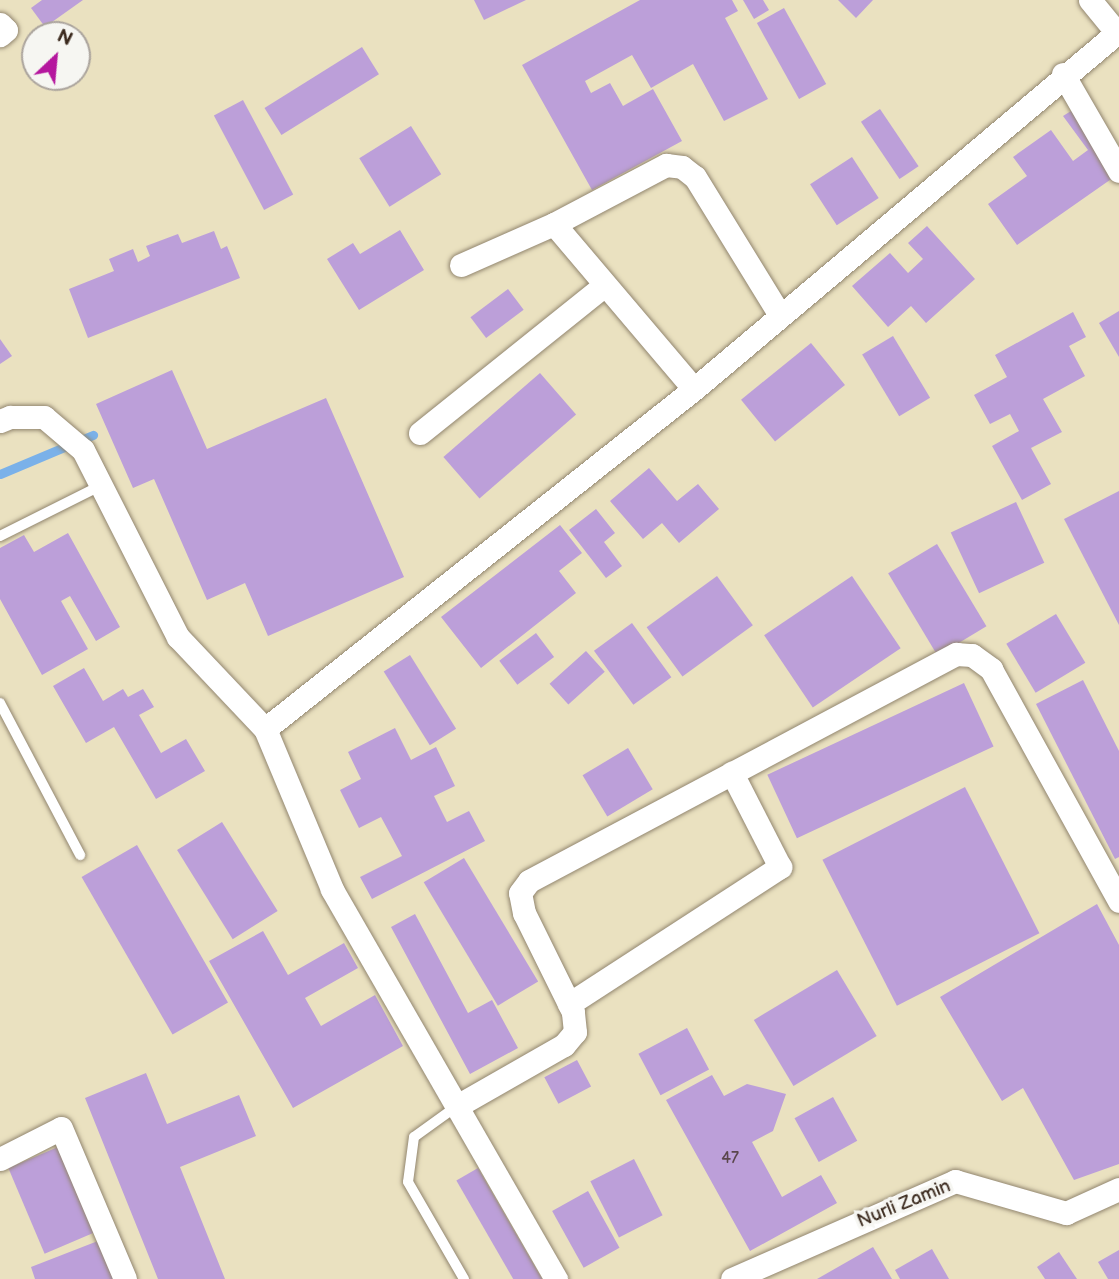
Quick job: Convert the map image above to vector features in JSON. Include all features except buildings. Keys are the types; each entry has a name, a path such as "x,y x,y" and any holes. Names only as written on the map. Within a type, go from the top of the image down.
{"street":[{"path":"265,729 694,388 1063,74 1118,32 1090,0"},
{"path":"0,24 6,30 0,35"},
{"path":"1063,74 1119,171"},
{"path":"461,265 554,224 666,164 682,167 695,177 780,314"},
{"path":"554,224 694,388"},
{"path":"420,433 605,285"},
{"path":"0,421 10,416 44,417 83,450 178,637 265,729 332,889 556,1279"},
{"path":"457,1106 564,1045 575,1032 569,1004 524,913 520,893 529,881 956,654 972,655 991,669 1119,901"},
{"path":"569,1004 780,867 732,773"},
{"path":"0,1159 61,1128 125,1279"},
{"name":"Nurli Zamin","path":"732,1279 955,1181 1066,1213 1119,1189"}],"lane":[{"path":"0,536 102,485"},
{"path":"0,704 80,855"},
{"path":"457,1106 414,1137 408,1182 464,1279"}],"waterway":[{"path":"0,474 93,435"}]}
